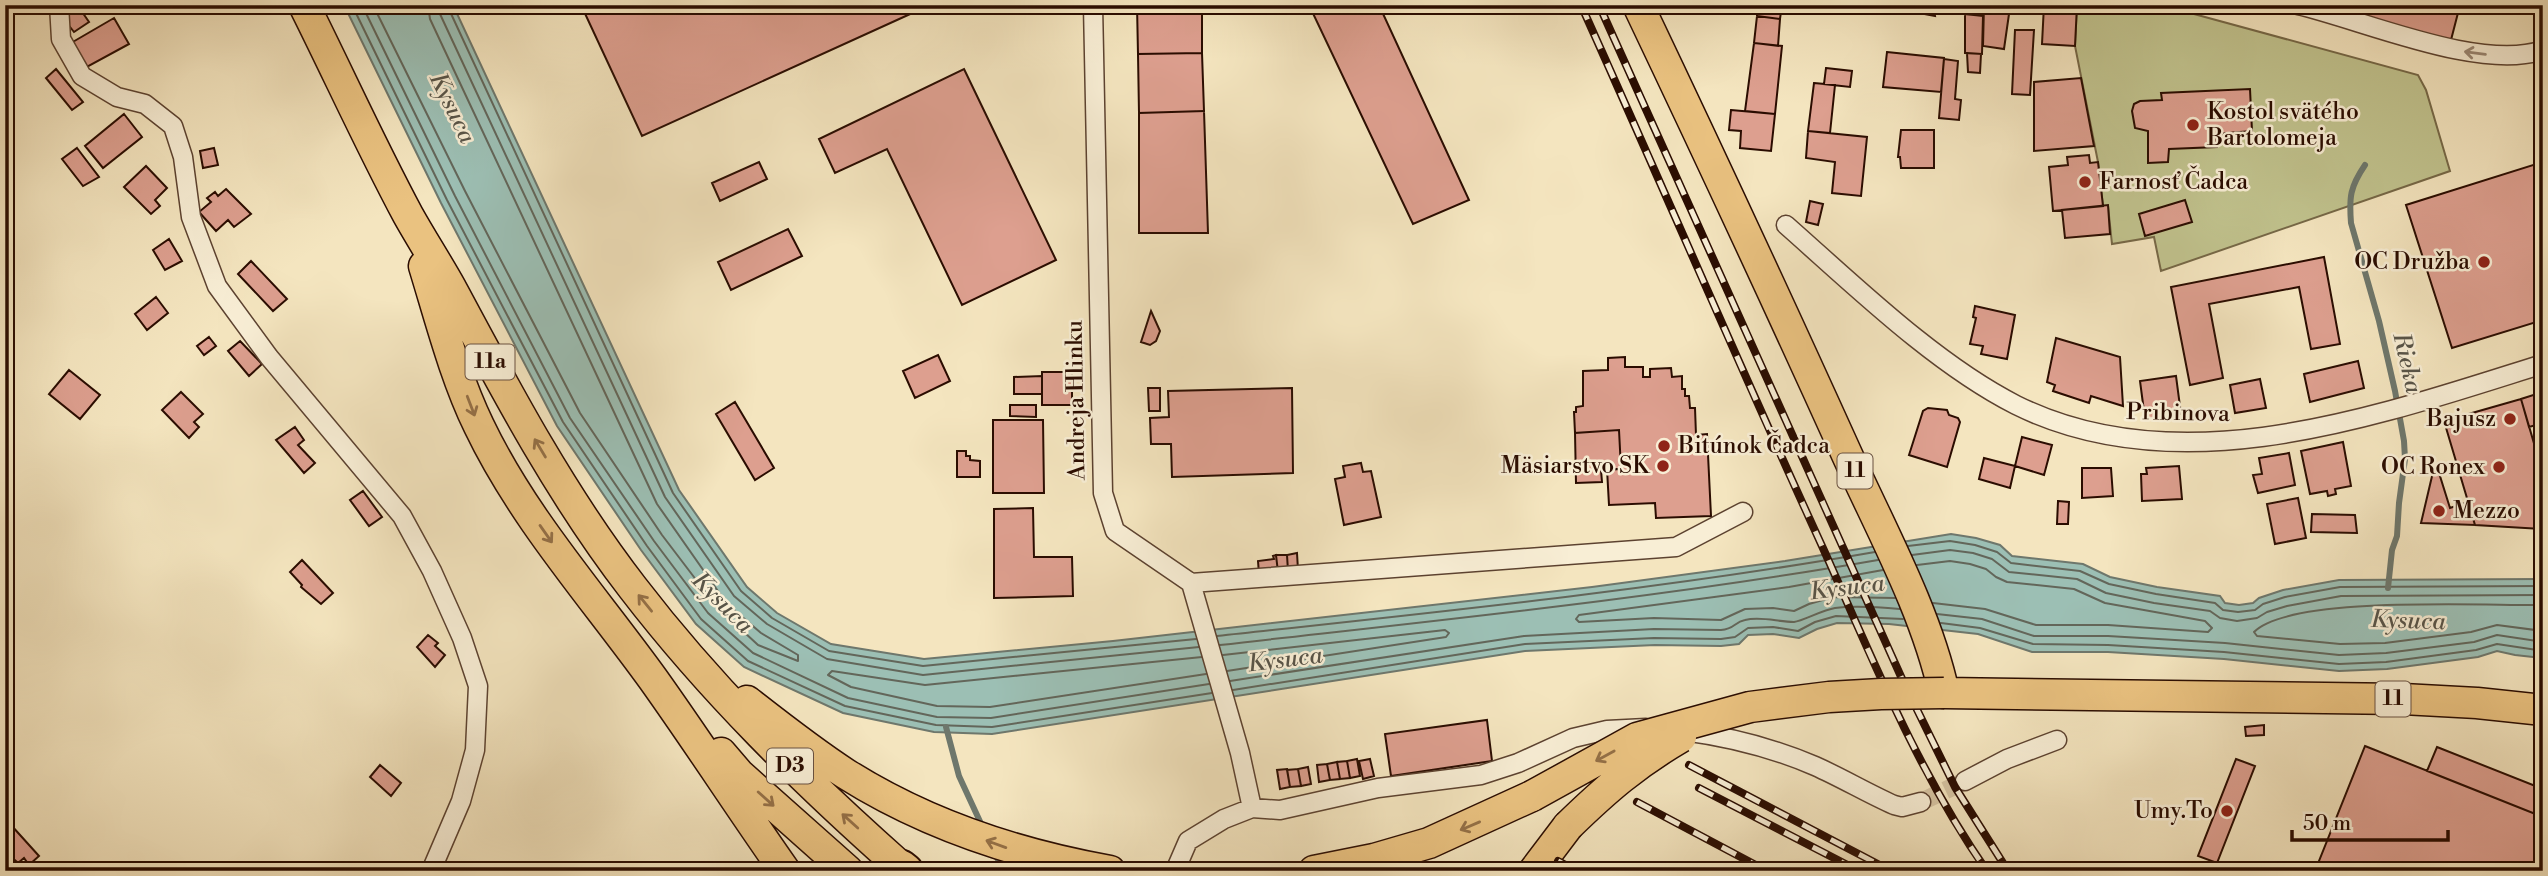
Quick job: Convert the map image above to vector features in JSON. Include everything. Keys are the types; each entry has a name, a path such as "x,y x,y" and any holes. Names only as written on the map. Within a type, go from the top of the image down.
{"main road":[{"name":"11a","path":"304,5 408,215 450,286 502,386 575,507 632,587 687,656"},
{"name":"11","path":"1638,5 1911,595 1937,662 1944,693 2403,699 2543,710"},
{"name":"11a","path":"408,215 440,319 478,424 506,478 603,615 652,678"},
{"name":"D3","path":"687,656 765,741 821,796 903,869"},
{"path":"687,656 800,742 847,774 897,802 950,827 1007,849 1110,871"},
{"name":"D3","path":"652,678 739,774 849,871"},
{"path":"652,678 785,871"},
{"path":"1314,871 1374,859 1429,843 1532,796 1637,738 1714,717 1789,701 1881,694 1944,693"},
{"path":"1534,871 1569,826 1604,790 1642,760 1714,717"}],"street":[{"path":"60,5 61,39 82,76 117,97 145,104 173,126 183,157 191,217 217,286 269,357 402,516 432,571 462,638 478,686 475,750 461,801 431,871"},
{"name":"Andreja Hlinku","path":"1093,5 1103,493 1115,531 1191,583"},
{"path":"2303,6 2470,54 2525,54 2543,50"},
{"name":"Pribinova","path":"1787,225 1860,291 1969,378 2017,405 2073,426 2137,440 2199,441 2279,434 2388,412 2543,364"},
{"path":"1252,808 1240,753 1191,583 1676,547 1743,512"},
{"path":"1175,871 1188,841 1224,819 1252,808 1280,810 1378,788 1480,775 1518,764 1573,738 1629,727 1666,729 1749,742 1818,767 1894,805 1902,807 1921,802"},
{"path":"1965,781 2057,740"}],"green space":[{"path":"2077,5 2161,5 2418,75 2426,90 2450,171 2161,271 2154,237 2112,244 2108,206 2103,206 2098,162 2075,46"}],"water":[{"name":"Kysuca","path":"344,5 453,5 679,490 747,587 777,613 831,644 924,659 1113,641 1592,587 1785,561 1951,534 2000,545 2012,556 2083,564 2110,577 2220,596 2225,603 2239,605 2253,603 2259,598 2283,590 2339,580 2543,579 2543,658 2497,651 2478,657 2387,669 2339,671 2224,659 2108,652 2032,652 1978,634 1889,624 1837,623 1799,638 1773,634 1748,635 1739,644 1721,646 1655,645 1525,651 992,734 934,732 843,713 744,667 696,624 641,550 557,426 441,203"}],"building":[{"path":"581,5 930,5 642,136"},
{"path":"1137,5 1202,5 1202,53 1138,54"},
{"path":"1309,5 1379,5 1469,200 1413,224"},
{"path":"1758,5 1782,5 1780,19 1757,16"},
{"path":"1933,5 1935,16 1887,7"},
{"path":"1966,5 1984,5 1983,16 1965,14"},
{"path":"1984,5 2022,5 2021,9 2010,7 2004,49 1983,46"},
{"path":"2044,5 2077,5 2075,46 2042,44"},
{"path":"2474,5 2473,12 2459,9 2451,40 2316,7"},
{"path":"78,6 89,22 74,32 63,18"},
{"path":"1965,14 1983,16 1982,54 1965,53"},
{"path":"1757,16 1780,19 1778,46 1754,43"},
{"path":"114,18 129,44 85,68 71,43"},
{"path":"2015,30 2034,30 2030,95 2012,94"},
{"path":"1754,43 1782,46 1775,114 1745,111"},
{"path":"1887,52 1944,58 1941,92 1883,87"},
{"path":"1202,53 1204,111 1139,113 1138,54"},
{"path":"1967,53 1981,54 1980,73 1968,72"},
{"path":"1944,59 1958,61 1955,99 1961,100 1959,120 1939,118"},
{"path":"1826,68 1852,71 1850,87 1824,84"},
{"path":"56,69 83,102 72,110 46,78"},
{"path":"964,69 1056,260 962,305 887,149 835,173 819,139"},
{"path":"2081,78 2094,146 2034,151 2034,82"},
{"path":"1814,83 1835,85 1830,133 1808,131"},
{"name":"Kostol svätého Bartolomeja","path":"2250,89 2252,131 2216,134 2217,147 2169,149 2168,162 2148,163 2148,131 2135,128 2132,111 2134,104 2140,101 2162,100 2161,93"},
{"path":"1731,110 1775,114 1771,151 1740,148 1741,131 1729,130"},
{"path":"1204,111 1208,233 1139,233 1139,113"},
{"path":"124,114 142,137 103,168 85,146"},
{"path":"1901,130 1934,130 1934,168 1901,168 1898,157"},
{"path":"1808,131 1867,137 1861,196 1832,193 1835,162 1806,158"},
{"path":"77,148 99,177 83,186 62,159"},
{"path":"214,148 218,165 203,168 200,151"},
{"path":"2089,155 2090,163 2098,162 2103,206 2053,211 2049,167 2068,165 2067,157"},
{"path":"759,162 767,179 720,201 712,183"},
{"name":"OC Družba","path":"2543,162 2543,320 2452,348 2406,205"},
{"path":"146,166 167,188 155,200 160,206 151,214 124,187"},
{"path":"226,189 251,214 234,227 228,220 216,231 199,212 211,202 207,198 215,192 218,196"},
{"path":"2185,200 2192,222 2145,236 2139,214"},
{"path":"1810,201 1823,204 1818,225 1806,222"},
{"path":"2108,205 2110,234 2065,238 2062,210"},
{"path":"788,229 802,256 731,290 718,262"},
{"path":"169,239 182,261 165,270 153,250"},
{"path":"2324,257 2340,344 2311,349 2299,287 2209,304 2223,378 2190,385 2171,287"},
{"path":"251,261 287,299 273,311 238,274"},
{"path":"156,297 168,313 147,330 135,314"},
{"path":"1975,306 2015,315 2007,359 1981,354 1983,346 1970,344 1976,318 1973,317"},
{"path":"1151,311 1160,331 1156,341 1150,345 1141,342"},
{"path":"209,337 216,346 204,355 197,346"},
{"path":"2056,338 2120,357 2123,406 2091,396 2089,403 2053,391 2055,385 2047,382"},
{"path":"240,341 262,364 249,376 228,351"},
{"path":"938,355 950,381 915,398 903,371"},
{"name":"Bitúnok Čadca","path":"1625,357 1625,367 1643,367 1643,377 1650,377 1650,369 1671,368 1672,377 1682,376 1682,389 1685,389 1685,396 1689,396 1690,408 1695,408 1696,435 1707,434 1711,516 1656,518 1655,503 1609,505 1607,469 1621,469 1619,430 1575,433 1574,412 1576,407 1583,406 1583,371 1608,370 1608,358"},
{"path":"2358,361 2364,388 2310,402 2304,374"},
{"path":"69,370 100,395 80,419 49,394"},
{"path":"1042,372 1072,372 1072,405 1042,405"},
{"path":"1042,376 1042,394 1014,394 1014,377"},
{"path":"2176,376 2181,414 2145,419 2140,381"},
{"path":"2260,379 2266,408 2235,413 2230,385"},
{"path":"1148,388 1160,388 1160,411 1149,411"},
{"path":"1292,388 1293,473 1172,477 1171,444 1151,444 1150,418 1169,417 1168,391"},
{"path":"181,392 203,414 194,422 199,427 189,438 162,410"},
{"path":"2543,392 2543,423 2529,427 2521,399"},
{"path":"2521,399 2543,474 2543,529 2475,525 2444,421"},
{"path":"735,402 774,468 755,480 716,414"},
{"path":"1010,405 1036,405 1036,417 1010,416"},
{"path":"1928,408 1947,410 1949,415 1958,418 1960,422 1947,467 1909,455 1923,411"},
{"path":"993,420 1043,420 1044,493 993,493"},
{"path":"295,427 304,440 298,445 315,463 304,473 276,440"},
{"path":"1619,430 1621,469 1601,470 1602,482 1576,483 1575,433"},
{"path":"2022,437 2052,445 2044,475 2015,466"},
{"path":"2343,442 2351,486 2335,489 2336,494 2328,496 2327,491 2310,494 2301,451"},
{"path":"957,451 966,451 970,460 980,461 980,477 957,477"},
{"path":"2289,453 2295,485 2258,493 2253,475 2262,474 2259,458"},
{"path":"1984,458 2015,466 2010,488 1979,479"},
{"path":"1361,463 1363,472 1371,471 1381,517 1344,525 1335,479 1345,477 1343,466"},
{"path":"2179,466 2182,499 2142,501 2141,474 2147,474 2146,468"},
{"path":"2082,468 2111,468 2113,496 2082,498"},
{"path":"2433,472 2439,473 2450,508 2468,502 2475,525 2421,523"},
{"path":"363,491 382,517 369,526 350,500"},
{"path":"2298,498 2306,538 2275,544 2267,504"},
{"path":"2058,501 2069,502 2068,524 2057,524"},
{"path":"1033,508 1034,557 1072,557 1073,596 994,598 994,509"},
{"path":"2312,514 2355,515 2357,533 2311,532"},
{"path":"1297,553 1298,570 1288,571 1287,555"},
{"path":"1276,555 1287,555 1288,571 1278,572"},
{"path":"1276,555 1278,572 1259,574 1258,561 1274,559 1273,556"},
{"path":"302,560 333,593 321,604 301,587 290,572"},
{"path":"428,635 438,643 435,646 445,655 435,667 417,647"},
{"path":"1487,720 1492,761 1391,776 1385,734"},
{"path":"2264,725 2264,735 2246,736 2245,727"},
{"path":"2365,746 2543,817 2543,871 2315,871"},
{"path":"2437,747 2543,789 2543,817 2427,771"},
{"path":"1357,759 1360,776 1350,778 1347,761"},
{"path":"1370,759 1374,776 1363,779 1359,761"},
{"name":"Umy.To","path":"2236,759 2255,766 2217,863 2198,856"},
{"path":"1347,761 1350,778 1340,779 1337,762"},
{"path":"1337,762 1340,779 1330,780 1327,764"},
{"path":"1327,764 1330,780 1319,782 1317,765"},
{"path":"380,765 401,783 391,796 370,777"},
{"path":"1308,767 1311,784 1301,786 1298,769"},
{"path":"1287,769 1290,787 1280,789 1277,770"},
{"path":"1298,769 1301,786 1290,787 1287,770"},
{"path":"11,825 39,856 29,865 24,858 18,863 5,851 5,831"}],"waterway":[{"name":"Rieka","path":"2365,165 2352,192 2351,223 2379,321 2395,391 2405,459 2397,536 2392,550 2388,588"},
{"path":"946,727 959,776 983,828"},
{"path":"995,853 1003,871"}],"tunnel":[{"path":"1921,802 1965,781"}],"railway":[{"path":"1581,5 1897,713 1939,794 1987,871"},
{"path":"1599,5 1903,681 1955,787 2008,871"},
{"path":"1689,765 1891,871"},
{"path":"1699,788 1859,871"},
{"path":"1637,802 1767,871"},
{"path":"1558,861 1577,871"}],"place":[{"name":"Kostol svätého Bartolomeja","path":"2193,125"},
{"name":"Farnosť Čadca","path":"2085,182"},
{"name":"OC Družba","path":"2484,262"},
{"name":"Bajusz","path":"2510,419"},
{"name":"Bitúnok Čadca","path":"1664,446"},
{"name":"Mäsiarstvo SK","path":"1663,466"},
{"name":"OC Ronex","path":"2499,467"},
{"name":"Mezzo","path":"2439,511"},
{"name":"Umy.To","path":"2227,811"}]}
